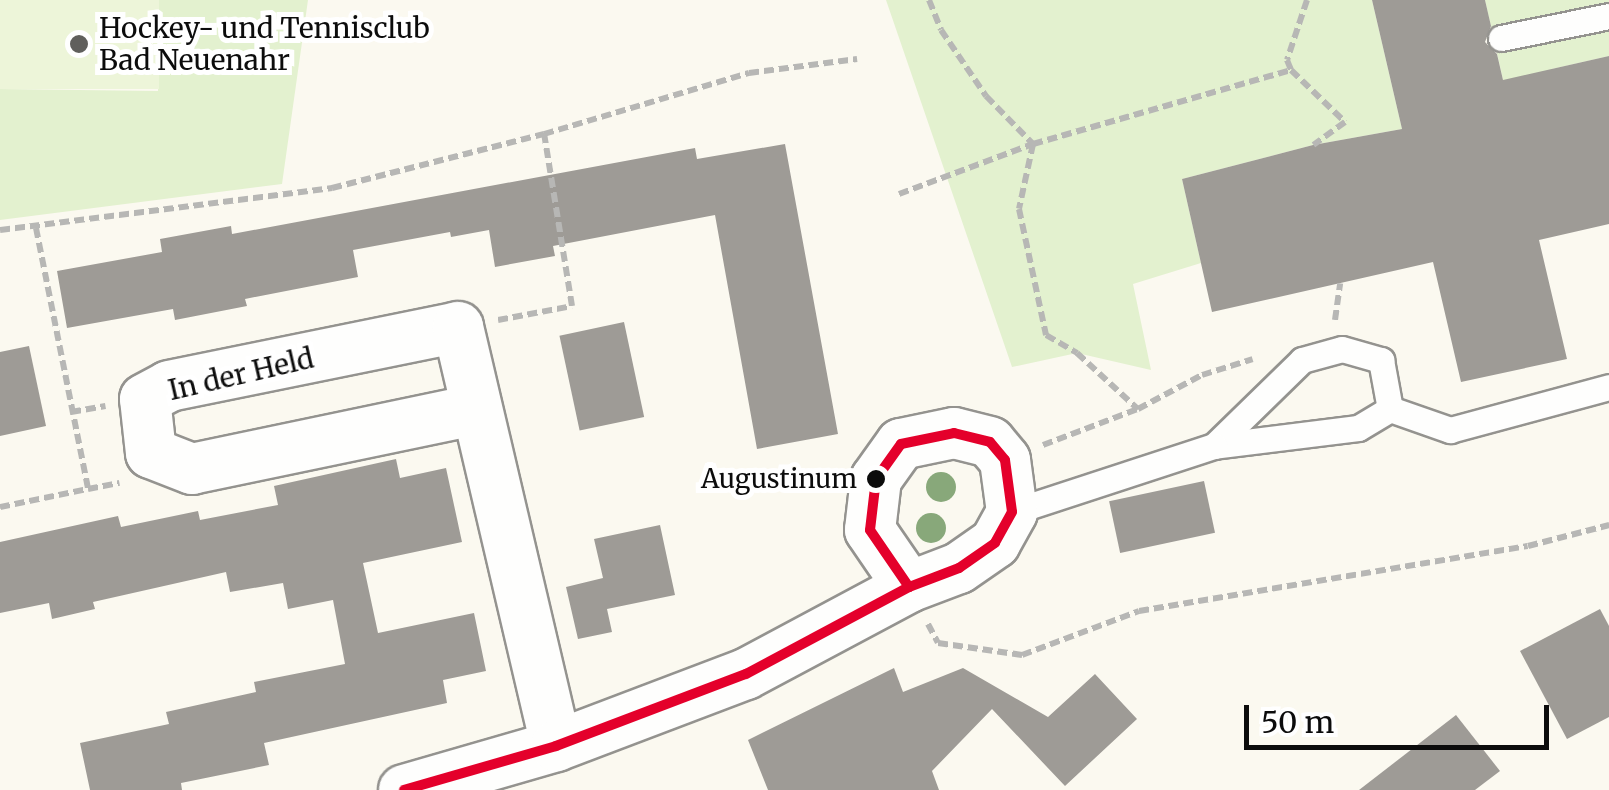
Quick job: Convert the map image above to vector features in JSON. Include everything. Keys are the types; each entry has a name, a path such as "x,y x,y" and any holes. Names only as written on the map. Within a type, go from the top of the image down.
{"street":[{"path":"458,327 474,410 556,746"},
{"name":"In der Held","path":"458,327 168,386 145,399 151,453 192,469 474,410"},
{"path":"404,790 556,746 746,674 909,587 958,568 995,543 1012,512 1005,460 990,442 954,433 901,444 876,478 870,530 909,587"}],"lane":[{"path":"1500,38 1609,16"},
{"path":"1214,446 1302,360 1342,349 1381,360 1390,409"},
{"path":"1012,512 1214,446 1358,428 1390,409 1450,430 1609,387"}],"path":[{"path":"929,0 941,30 986,96 1033,144"},
{"path":"1308,0 1287,60 1290,70 1345,122 1314,145"},
{"path":"0,230 332,188 544,134 750,73 858,59"},
{"path":"898,194 1033,144 1290,70"},
{"path":"458,327 572,306 544,134"},
{"path":"1033,144 1019,209 1046,336 1077,353 1138,409"},
{"path":"36,228 88,490"},
{"path":"1332,334 1340,283"},
{"path":"1005,460 1138,409 1202,376 1258,357"},
{"path":"0,507 122,483"},
{"path":"909,587 938,643 1022,655 1139,612 1528,546 1609,525"}],"green space":[{"name":"Hockey- und Tennisclub Bad Neuenahr","path":"0,0 159,0 159,89 0,89"},
{"path":"159,0 308,0 282,184 0,220 0,89 158,91"},
{"path":"886,0 1372,0 1402,129 1313,145 1182,179 1201,263 1133,284 1151,370 1077,353 1012,367"},
{"path":"1485,0 1609,0 1609,56 1552,69 1515,133"}],"building":[{"path":"1372,0 1485,0 1491,26 1485,42 1497,54 1503,80 1609,56 1609,224 1539,240 1567,359 1461,382 1433,262 1212,312 1182,179 1313,145 1402,129"},
{"path":"785,144 838,434 757,449 715,215 553,246 555,256 495,267 489,230 451,237 450,232 353,250 358,277 245,299 247,306 175,320 173,309 67,328 57,271 162,252 160,239 231,226 232,234 695,148 697,159"},
{"path":"624,322 644,417 580,431 559,336"},
{"path":"29,346 46,426 0,436 0,352"},
{"path":"396,459 400,478 446,468 462,542 363,563 378,633 474,613 486,671 443,680 447,703 264,743 269,765 181,783 182,790 90,790 80,743 169,724 166,712 256,692 254,682 345,664 333,600 288,609 283,583 230,592 226,572 93,602 95,609 52,619 49,603 0,613 0,542 118,516 121,527 198,511 200,520 278,505 274,486"},
{"path":"1204,481 1215,533 1120,553 1109,501"},
{"path":"660,525 675,595 607,609 612,632 578,639 566,587 603,578 594,539"},
{"path":"1600,609 1609,626 1609,717 1567,739 1520,651"},
{"path":"894,668 903,692 963,668 1048,717 1095,674 1137,719 1065,786 992,709 932,771 939,790 768,790 748,740"},
{"path":"1456,715 1500,771 1475,790 1359,790"}],"transit line":[{"path":"954,433 990,442 1005,460 1012,512 995,543 959,568 909,587 870,530 876,479 901,444 954,433"},
{"path":"404,790 556,746 746,674 909,587"}],"place":[{"name":"Hockey- und Tennisclub Bad Neuenahr","path":"79,44"},
{"name":"Augustinum","path":"876,479"}]}
